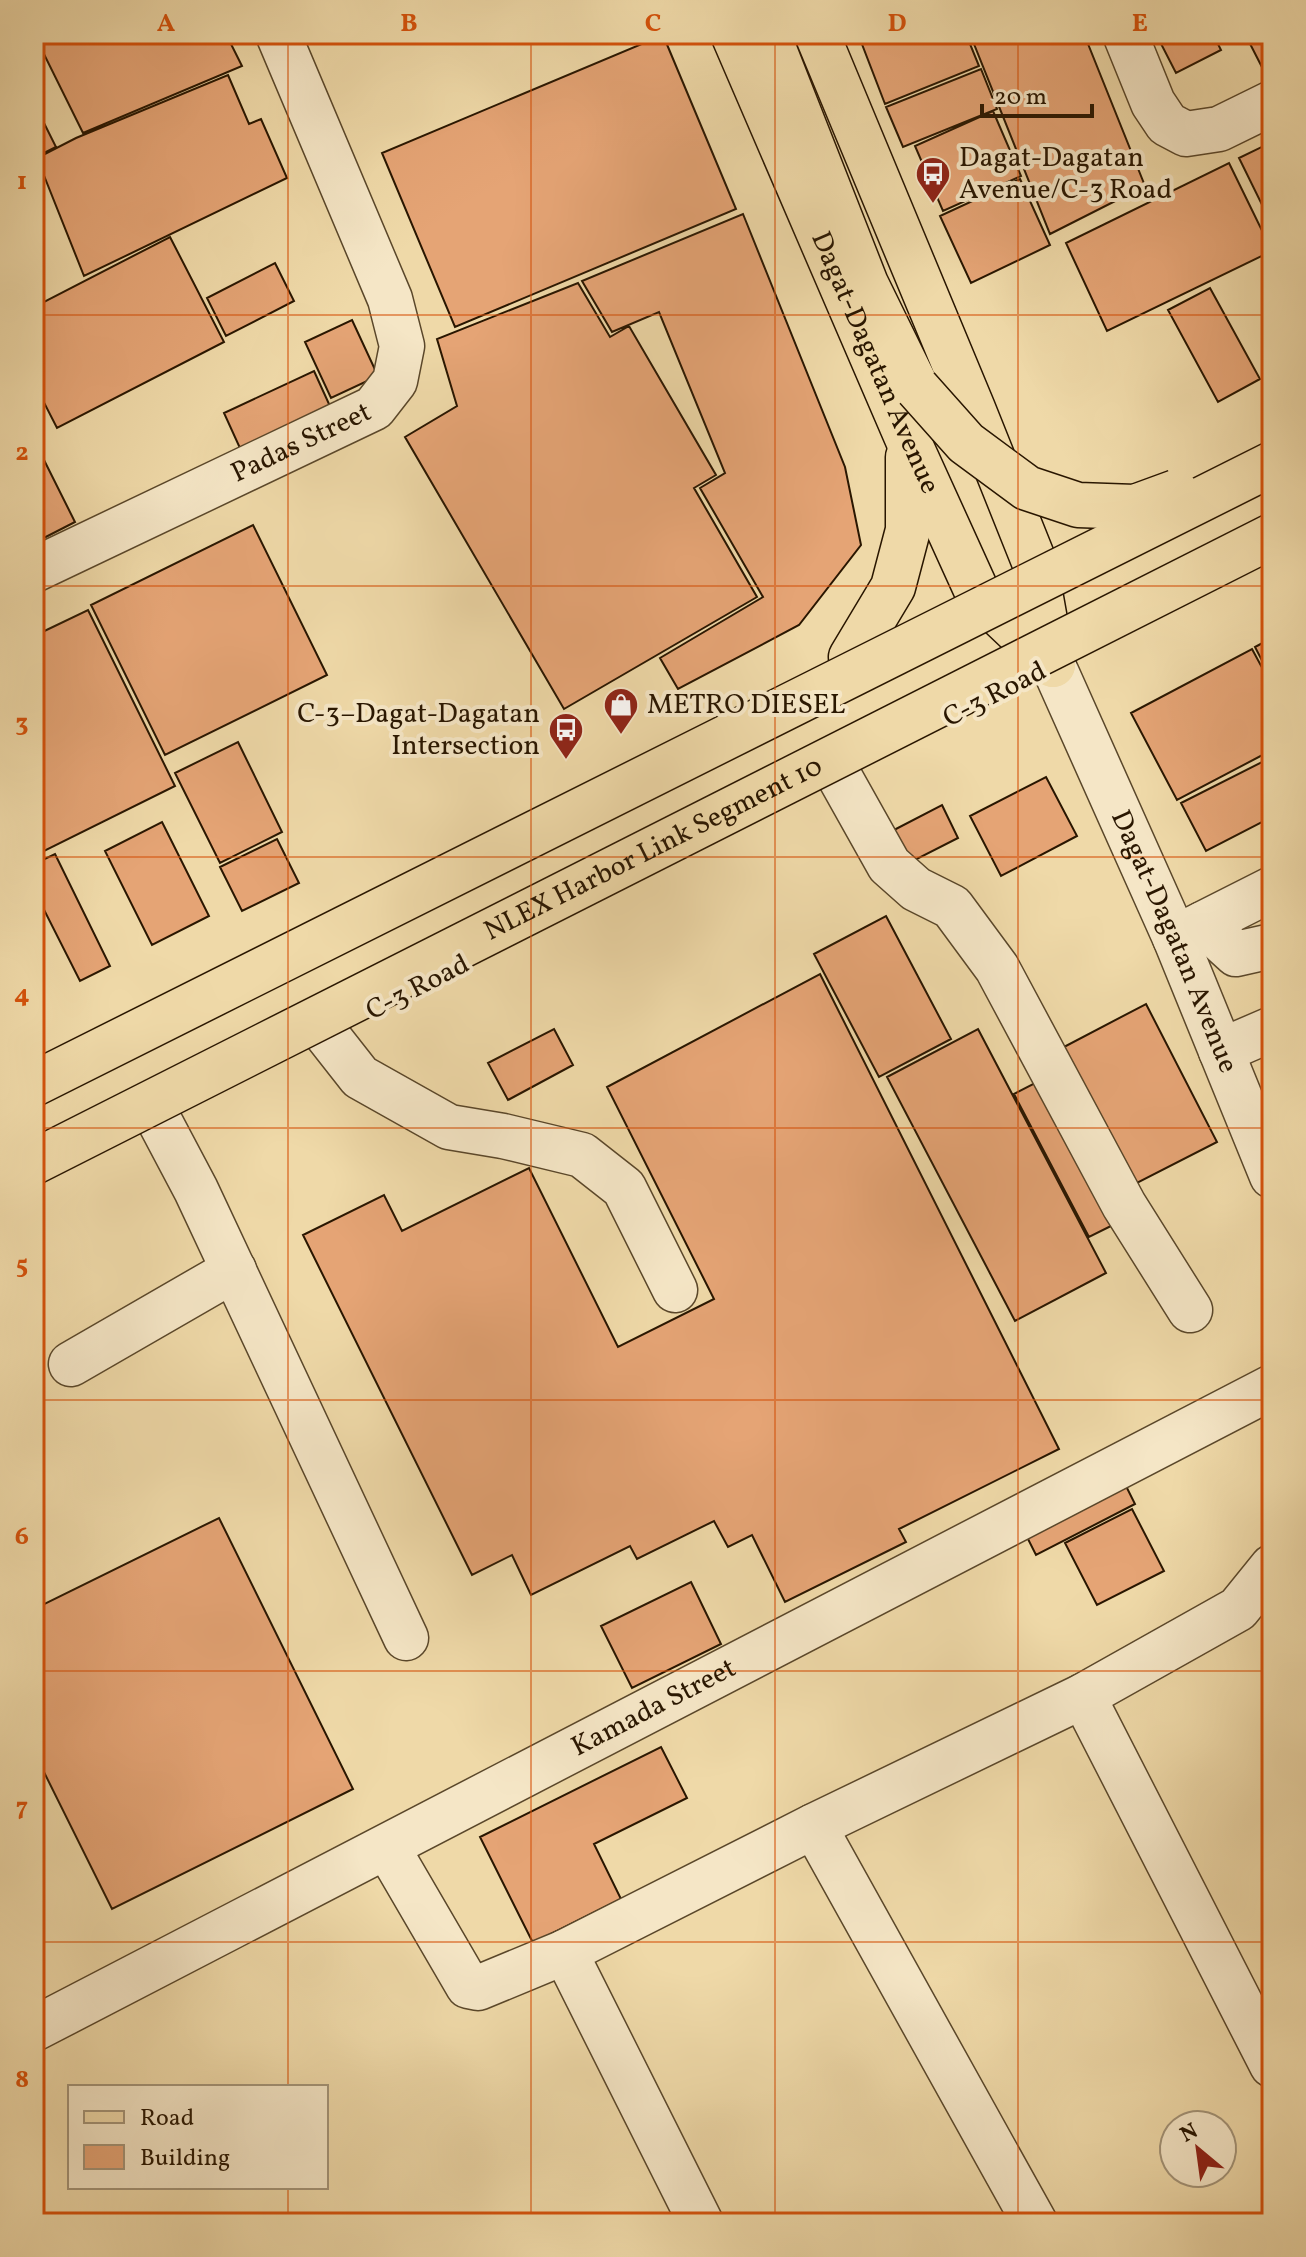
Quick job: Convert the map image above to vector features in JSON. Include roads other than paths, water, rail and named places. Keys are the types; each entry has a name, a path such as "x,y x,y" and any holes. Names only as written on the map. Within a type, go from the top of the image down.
{"main road":[{"name":"Dagat-Dagatan Avenue","path":"733,34 908,440 978,594 1053,665"},
{"path":"768,34 866,284 917,388 966,443 1027,488 1078,505 1135,507 1272,461"},
{"name":"Dagat-Dagatan Avenue","path":"817,34 1035,564 1053,665"},
{"path":"973,409 1034,467 1099,494 1158,506"},
{"path":"851,657 893,587 908,530 908,440"},
{"path":"34,1062 1035,564 1272,451"},
{"path":"34,1084 1272,461"},
{"name":"NLEX Harbor Link Segment 10","path":"34,1162 1272,536"},
{"name":"C-3 Road","path":"34,1183 1272,553"}],"street":[{"name":"Padas Street","path":"34,570 374,408 395,381 402,346 390,299 278,34"},
{"path":"1125,34 1153,103 1167,124 1186,134 1219,129 1272,103"},
{"name":"Dagat-Dagatan Avenue","path":"1053,665 1189,931 1221,1051 1272,1176"},
{"path":"838,774 889,865 916,889 952,907 997,968 1124,1205 1190,1310"},
{"path":"1189,931 1272,889"},
{"path":"1189,931 1236,954 1272,946"},
{"path":"1221,1051 1272,1029"},
{"path":"327,1035 360,1077 449,1127 582,1155 624,1188 675,1290"},
{"path":"159,1120 196,1190 406,1638"},
{"path":"71,1364 234,1270"},
{"name":"Kamada Street","path":"34,2029 1272,1387"},
{"path":"387,1847 468,1986 478,1988 565,1952 814,1826 1083,1696 1238,1609 1272,1567"},
{"path":"1083,1696 1272,2065"},
{"path":"814,1826 1035,2223"},
{"path":"565,1952 701,2223"}],"place":[{"name":"Dagat-Dagatan Avenue/C-3 Road","path":"933,205"},
{"name":"METRO DIESEL","path":"621,736"},
{"name":"C-3–Dagat-Dagatan Intersection","path":"566,761"}]}
